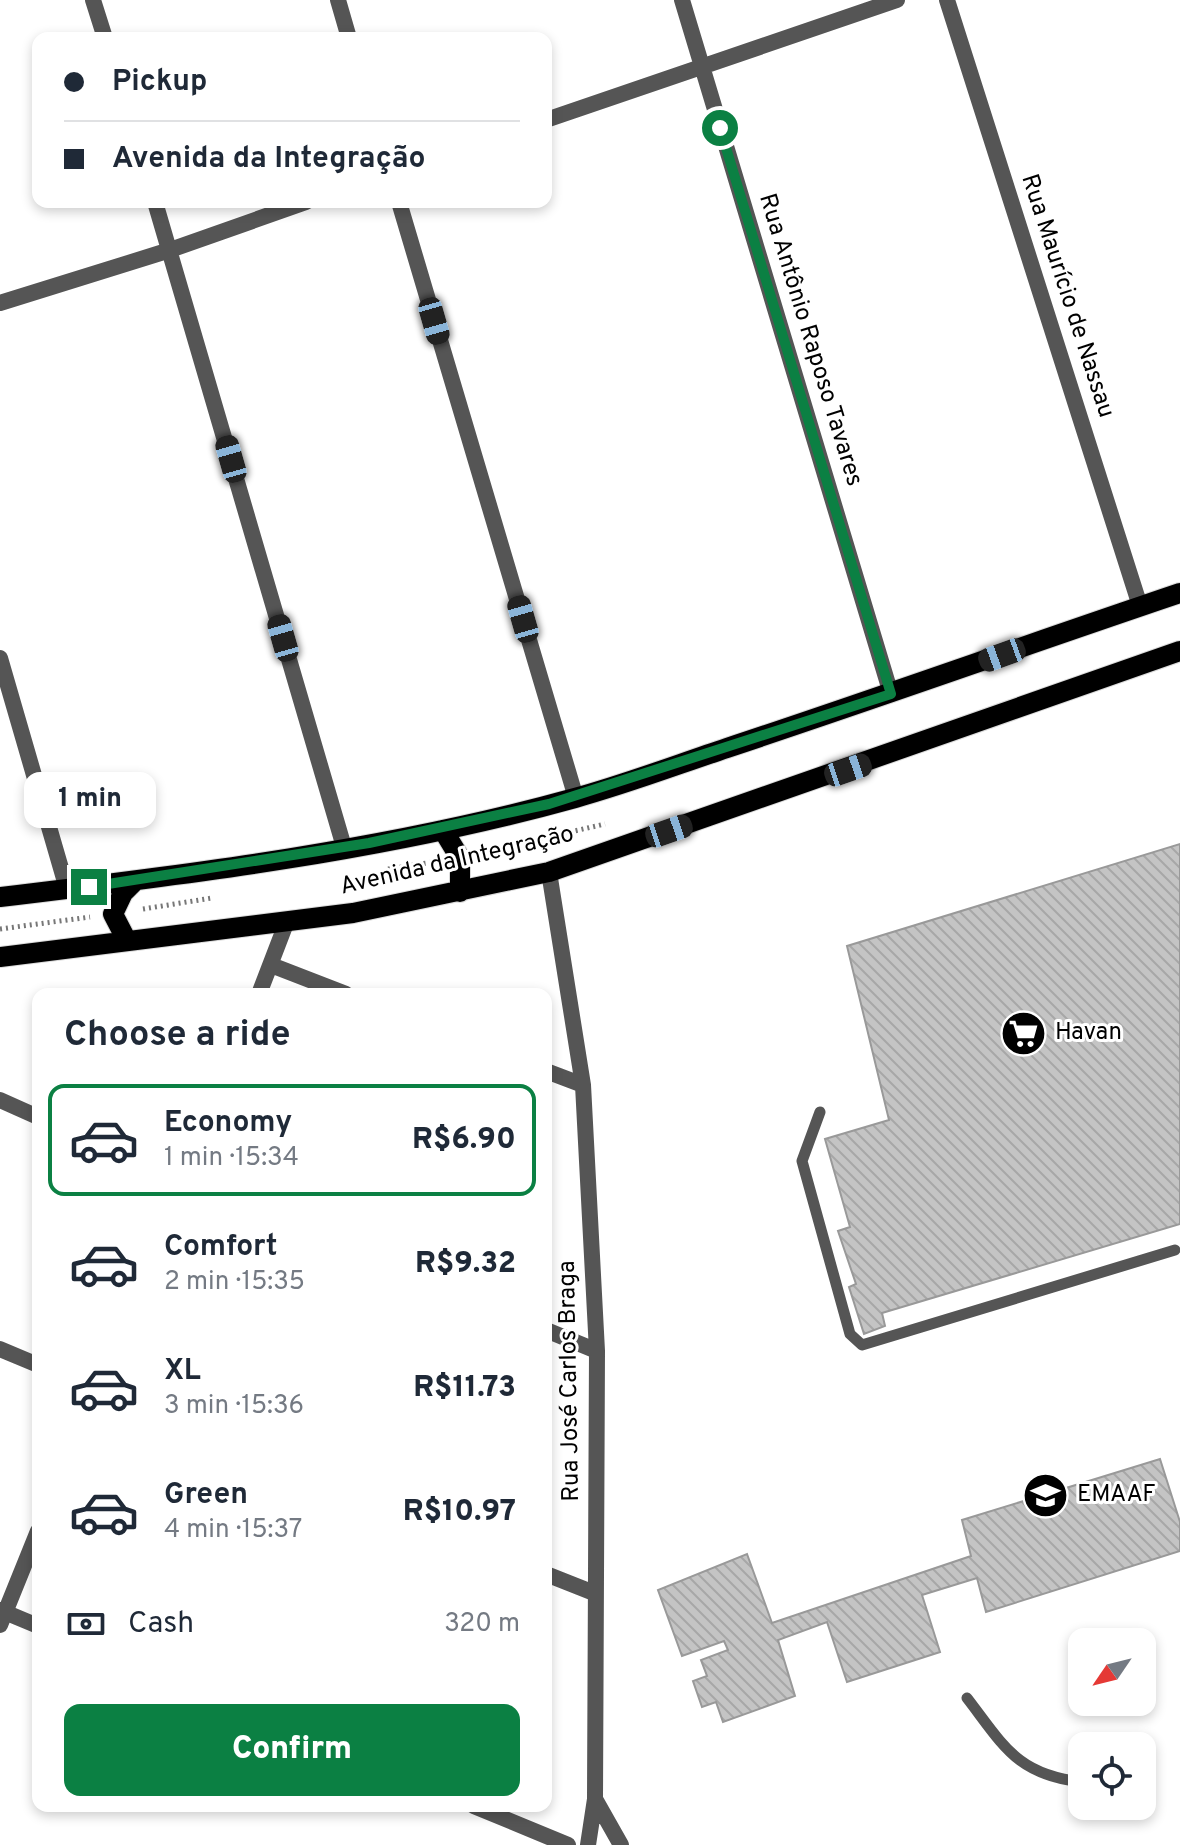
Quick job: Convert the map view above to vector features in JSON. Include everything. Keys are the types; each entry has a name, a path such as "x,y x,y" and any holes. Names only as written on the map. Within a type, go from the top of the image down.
{"main road":[{"name":"Avenida da Integração","path":"0,897 134,882 443,830 576,798 891,694 1180,593"},
{"name":"Avenida da Integração","path":"0,957 403,905 549,872 1180,651"},
{"path":"443,830 460,858 460,892"},
{"path":"127,941 113,914 123,893 134,882"}],"street":[{"path":"93,0 103,32"},
{"path":"338,0 347,32"},
{"name":"Rua Antônio Raposo Tavares","path":"682,0 891,694"},
{"path":"552,118 897,0"},
{"name":"Rua Maurício de Nassau","path":"947,0 1140,606"},
{"path":"157,208 344,847"},
{"path":"0,303 170,250 289,208"},
{"path":"401,208 576,798"},
{"path":"0,658 67,889"},
{"name":"Rua José Carlos Braga","path":"549,872 583,1085 597,1351 595,1799 588,1845"},
{"path":"261,988 287,921"},
{"path":"271,965 330,988"},
{"path":"552,1073 583,1085"},
{"path":"0,1100 32,1114"},
{"path":"552,1332 597,1351"},
{"path":"0,1349 32,1362"},
{"path":"32,1545 2,1616 32,1624"},
{"path":"552,1576 594,1593"},
{"path":"595,1799 621,1845"},
{"path":"488,1812 568,1845"}],"lane":[{"path":"820,1112 802,1161 850,1334 862,1345 1175,1250"},
{"path":"967,1698 1024,1767 1068,1780"}],"building":[{"name":"Havan","path":"1180,844 1180,1224 882,1313 885,1326 864,1334 849,1287 856,1284 838,1231 850,1227 825,1139 889,1120 847,946"},
{"name":"EMAAF","path":"1160,1459 1180,1522 1180,1551 986,1612 977,1578 922,1595 940,1652 847,1682 827,1622 778,1640 795,1696 723,1722 716,1702 702,1707 693,1681 707,1676 701,1660 728,1650 724,1641 682,1656 658,1590 747,1554 772,1623 971,1556 962,1520"}],"place":[{"name":"Havan","path":"1024,1033"},
{"name":"EMAAF","path":"1046,1495"}],"route":[{"path":"89,887 443,830 576,798 891,694 720,128"}]}
